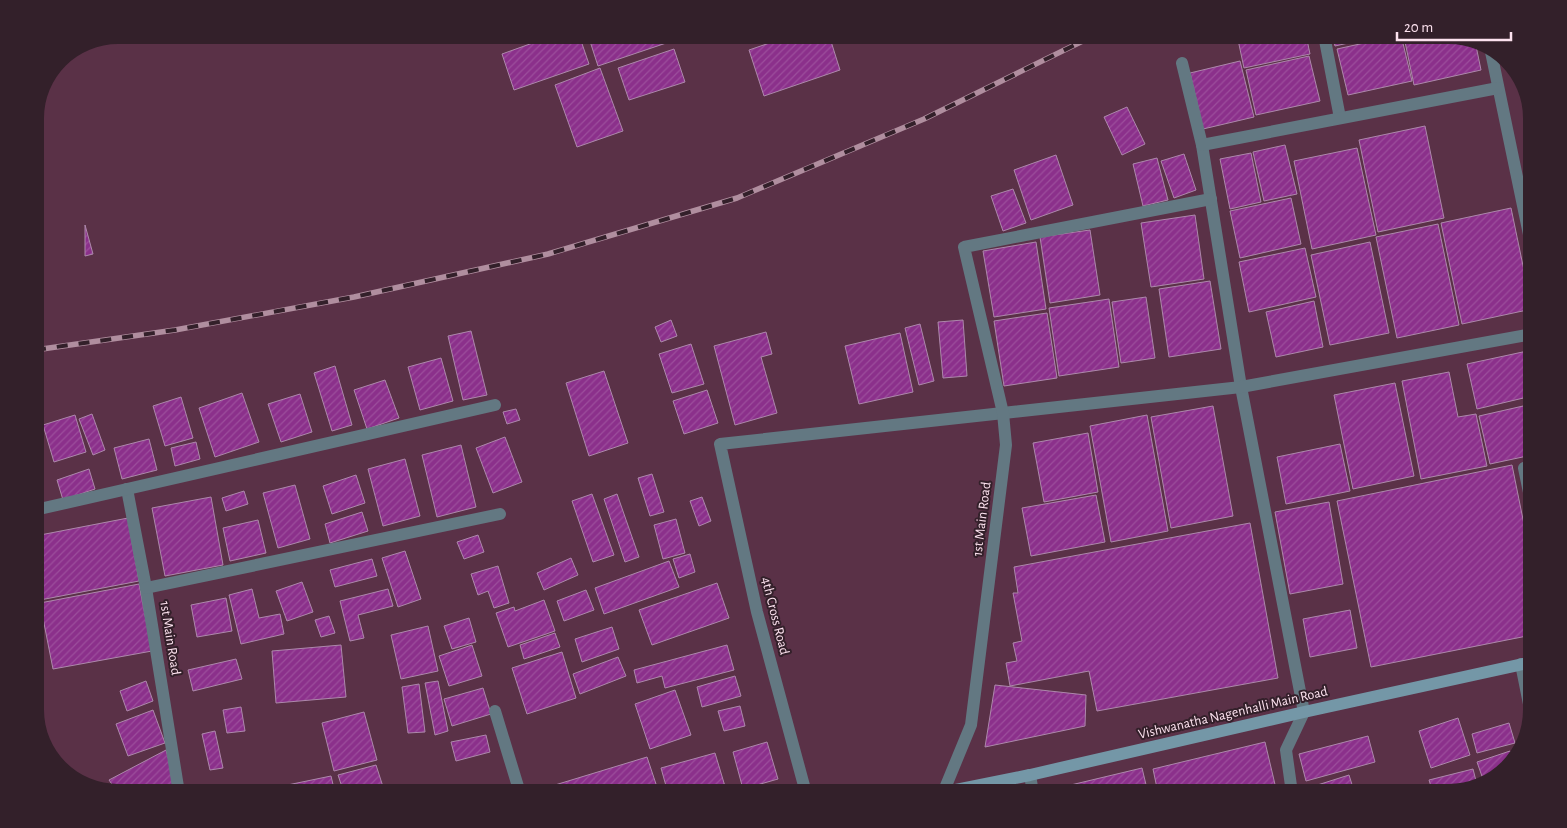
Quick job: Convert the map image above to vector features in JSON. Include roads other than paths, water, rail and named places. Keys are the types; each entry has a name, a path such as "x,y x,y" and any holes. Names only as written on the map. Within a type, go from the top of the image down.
{"street":[{"path":"1326,44 1340,118"},
{"path":"1492,58 1523,206"},
{"path":"1182,63 1202,145 1241,387 1304,712 1286,750 1291,784"},
{"path":"1202,145 1498,88"},
{"name":"1st Main Road","path":"946,784 972,725 1006,445 1003,413 964,247 1211,199"},
{"path":"1003,413 1241,387 1523,336"},
{"path":"44,508 495,405"},
{"name":"4th Cross Road","path":"804,784 757,612 720,444 1003,413"},
{"name":"1st Main Road","path":"127,489 146,588 179,784"},
{"path":"146,588 500,514"},
{"name":"Vishwanatha Nagenhalli Main Road","path":"986,784 1523,664"},
{"path":"495,711 517,784"},
{"path":"1030,775 1032,784"}],"railway":[{"path":"44,349 175,330 354,297 548,254 737,198 924,119 1077,44"}]}
